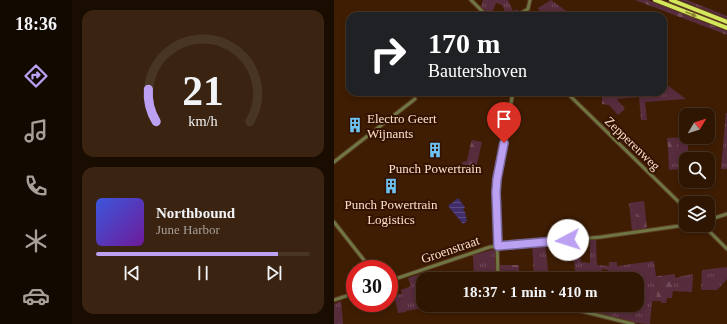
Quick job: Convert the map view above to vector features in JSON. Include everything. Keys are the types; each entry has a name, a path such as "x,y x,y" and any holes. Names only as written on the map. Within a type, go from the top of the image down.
{"highway":[{"path":"655,0 727,28"},
{"path":"671,0 727,22"}],"street":[{"path":"471,0 483,12"},
{"path":"523,12 528,9 530,0"},
{"path":"498,272 497,179 512,96"},
{"name":"Zepperenweg","path":"570,96 679,202"},
{"path":"334,162 414,99"},
{"path":"715,218 727,214"},
{"path":"334,222 364,260"},
{"name":"Groenstraat","path":"398,278 490,247 601,237 679,226"},
{"path":"709,232 727,249"},
{"path":"334,300 346,296"},
{"path":"581,312 633,324"}],"green space":[{"path":"483,0 508,0 513,11 517,9 518,11 505,12 502,5 496,3 493,12 487,12 481,7"},
{"path":"551,0 568,12 540,12 538,8"},
{"path":"635,0 648,0 727,31 727,35 667,12"},
{"path":"680,0 687,0 727,16 727,19"},
{"path":"667,85 686,99 645,102 647,120 641,120 639,97 617,99 620,96 667,96"},
{"path":"602,96 620,96 617,99 625,109 618,115 609,105 602,104"},
{"path":"726,113 727,169 721,169"},
{"path":"679,137 679,143 676,143 676,148 668,148 667,138"},
{"path":"472,140 482,142 476,168 463,165 462,162 467,161"},
{"path":"676,143 688,144 688,152 679,152 679,169 669,170 668,148 676,148"},
{"path":"644,201 645,209 637,210 638,230 632,231 629,203"},
{"path":"645,209 647,229 638,230 637,210"},
{"path":"590,239 596,239 597,265 609,266 609,262 617,262 617,266 654,261 656,276 658,276 656,301 652,301 650,324 635,323 600,314 600,312 644,312 644,272 608,272 608,270 602,269 602,272 575,272 573,241 579,241 581,262 590,263"},
{"path":"545,243 548,272 534,272 532,244"},
{"path":"495,249 497,272 474,272 473,255"},
{"path":"499,265 519,265 519,270 499,271"},
{"path":"727,267 727,279 717,290 701,290 702,270"},
{"path":"519,270 519,272 499,272"},
{"path":"675,274 675,278 683,276 683,280 674,282 672,298 667,298 666,303 656,301 658,276"},
{"path":"693,274 692,292 672,291 674,282 683,280 683,276"},
{"path":"416,275 416,309 398,313 398,294 402,294 401,290 411,286 408,278"},
{"path":"341,301 343,324 334,324 334,304"}],"shaded area":[{"path":"458,198 465,207 463,210 467,221 463,224 448,206"}],"place":[{"name":"Electro Geert Wijnants","path":"355,125"},
{"name":"Punch Powertrain","path":"435,150"},
{"name":"Punch Powertrain Logistics","path":"391,186"}],"route":[{"path":"504,143 496,192 498,246 568,240"}]}
